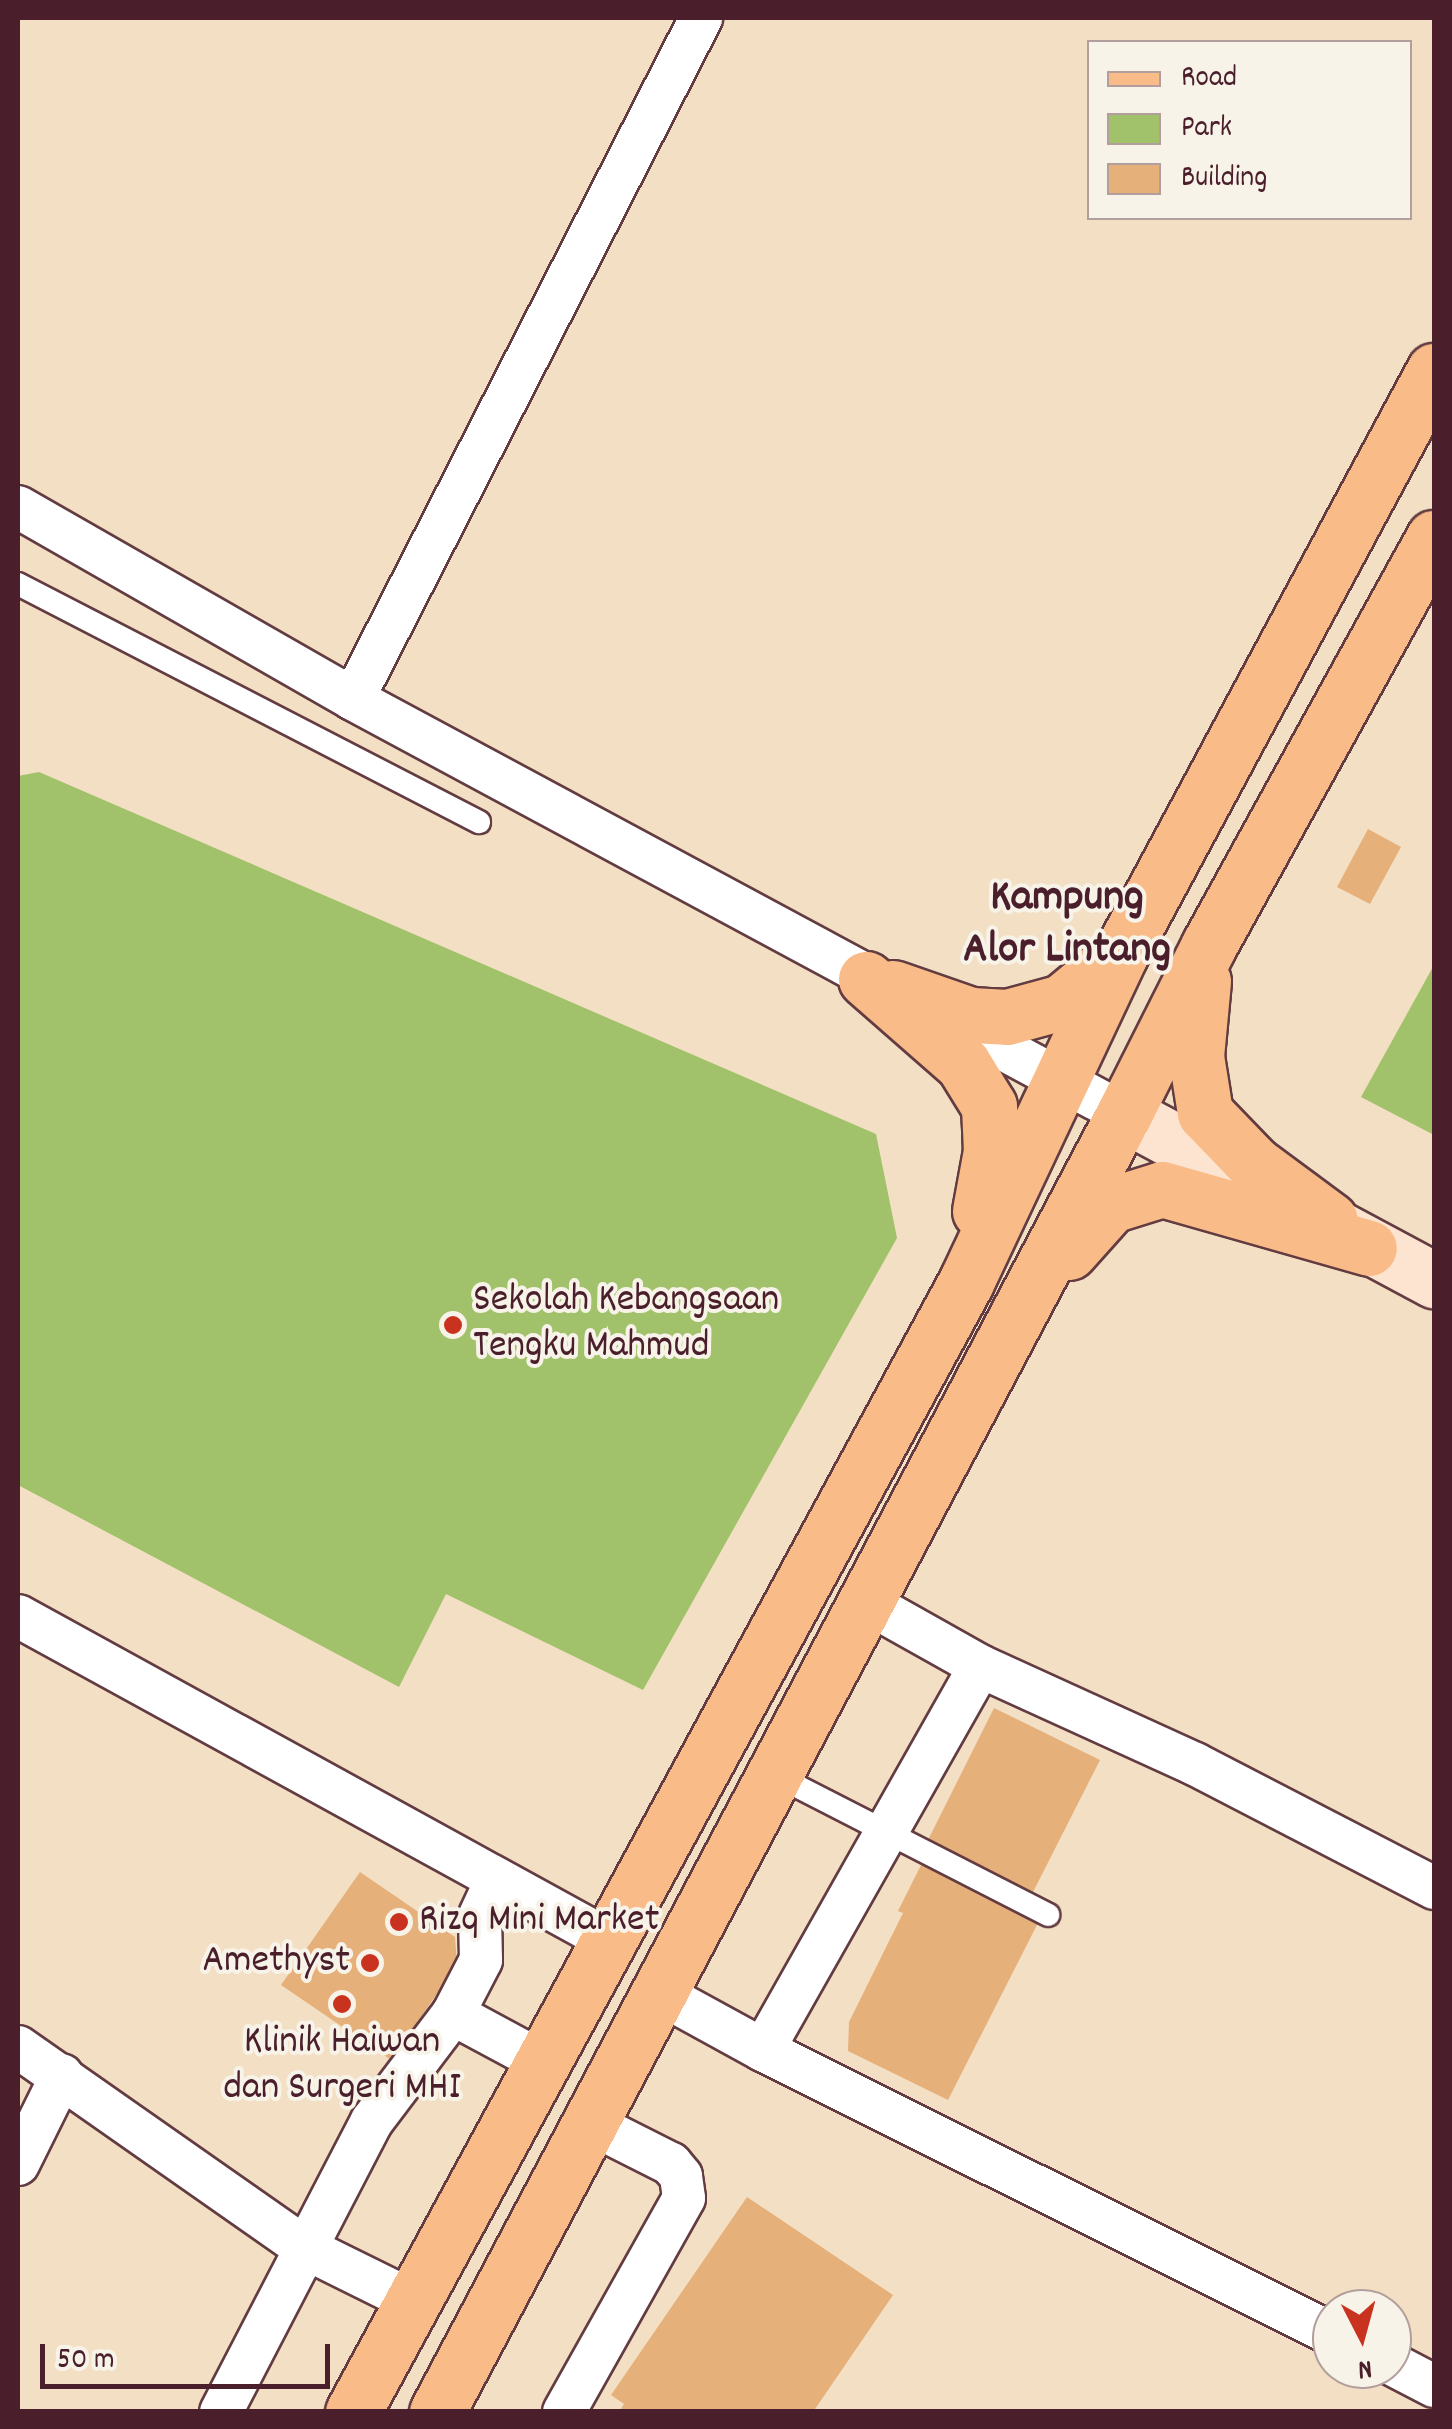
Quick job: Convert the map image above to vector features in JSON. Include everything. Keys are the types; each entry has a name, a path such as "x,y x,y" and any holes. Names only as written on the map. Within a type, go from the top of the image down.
{"main road":[{"path":"353,2412 966,1282 1121,953 1434,372"},
{"path":"437,2412 1027,1299 1209,945 1434,538"},
{"path":"1209,945 1197,1015 1196,1056 1204,1113 1254,1164 1369,1248"},
{"path":"866,980 971,1014 1007,1017 1062,1002 1121,953"},
{"path":"866,980 963,1064 989,1106 991,1151 966,1282"},
{"path":"1027,1299 1111,1206 1162,1189 1369,1248"}],"street":[{"path":"352,700 701,18"},
{"path":"18,507 352,700 866,980 1434,1280"},
{"path":"866,1602 980,1666 1194,1764 1434,1888"},
{"path":"18,1616 608,1940"},
{"path":"763,2050 980,1666"},
{"path":"221,2412 372,2121 453,2014 481,1960 480,1916 496,1881"},
{"path":"659,1993 763,2050 1312,2324"},
{"path":"453,2014 542,2062"},
{"path":"18,2047 307,2250 412,2301"},
{"path":"18,2164 62,2076"},
{"path":"564,2412 684,2198 681,2176 671,2164 590,2123"}],"lane":[{"path":"18,584 479,822"},
{"path":"775,1774 1048,1915"}],"green space":[{"name":"Sekolah Kebangsaan Tengku Mahmud","path":"39,772 876,1134 897,1238 643,1690 446,1594 399,1687 18,1485 18,776"},
{"path":"1434,965 1434,1135 1361,1097"}],"building":[{"path":"1368,829 1401,847 1370,904 1337,887"},
{"path":"994,1708 1100,1760 1031,1896 926,1844"},
{"path":"925,1857 1042,1915 948,2100 848,2051 849,2022 903,1913 898,1911"},
{"path":"360,1872 455,1937 457,1965 391,2060 281,1985"},
{"path":"747,2197 893,2295 813,2412 619,2412 624,2404 611,2395"}],"place":[{"name":"Sekolah Kebangsaan Tengku Mahmud","path":"453,1325"},
{"name":"Rizq Mini Market","path":"399,1922"},
{"name":"Amethyst","path":"370,1963"},
{"name":"Klinik Haiwan dan Surgeri MHI","path":"342,2004"}],"district":[{"name":"Kampung Alor Lintang","path":"1067,926"}]}
